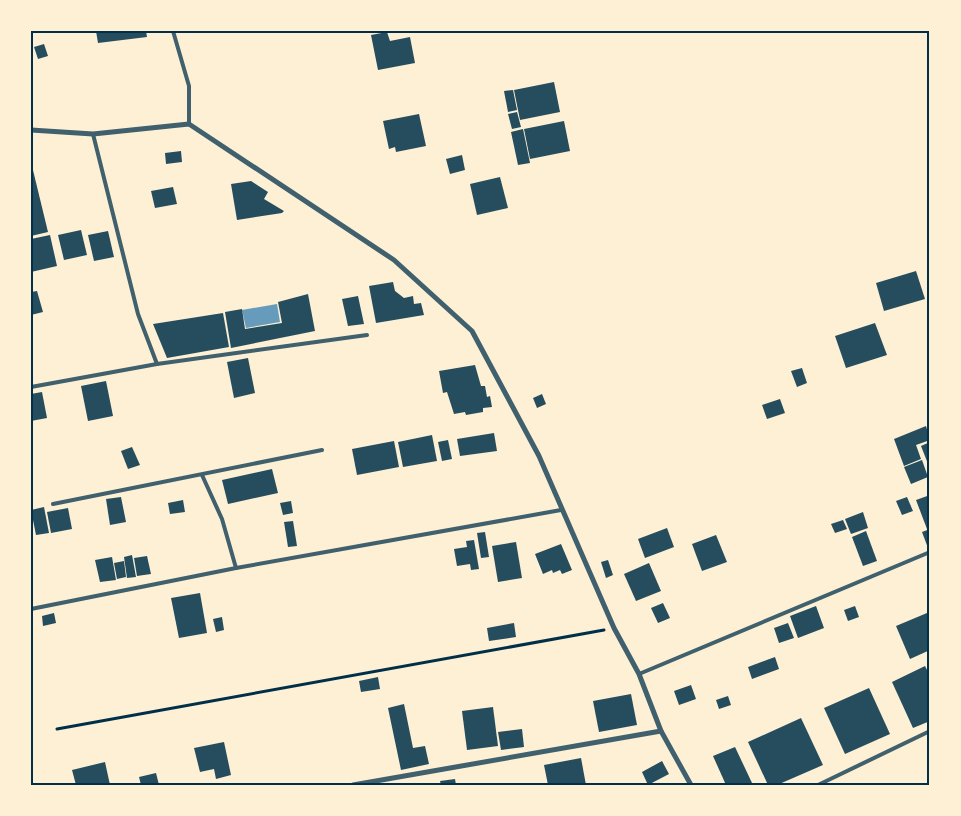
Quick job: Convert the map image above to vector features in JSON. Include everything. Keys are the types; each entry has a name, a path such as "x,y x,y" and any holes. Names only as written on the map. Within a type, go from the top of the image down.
{"street":[{"path":"31,130 93,134 189,124 394,260 472,331 540,456 561,510 614,628 639,674 661,731 691,785"},
{"path":"354,785 661,731"}],"lane":[{"path":"173,31 189,86 189,124"},
{"path":"93,134 138,314 157,364"},
{"path":"31,387 157,364 366,335"},
{"path":"53,504 322,450"},
{"path":"202,475 222,519 236,568"},
{"path":"31,609 236,568 561,510"},
{"path":"639,674 930,552"},
{"path":"818,785 930,731"}],"path":[{"path":"57,729 614,628"}],"water":[{"path":"277,304 280,322 246,328 242,310"}],"building":[{"path":"96,31 146,31 147,37 98,43"},
{"path":"387,32 390,41 410,37 415,63 378,70 371,35"},
{"path":"44,44 48,56 38,59 34,47"},
{"path":"554,82 560,112 520,120 514,90"},
{"path":"513,90 517,110 508,112 504,91"},
{"path":"517,112 521,127 512,129 508,114"},
{"path":"419,114 426,146 396,152 395,147 389,149 383,121"},
{"path":"564,121 570,151 530,159 524,129"},
{"path":"523,129 530,163 518,165 511,132"},
{"path":"181,151 182,162 166,164 165,153"},
{"path":"462,155 465,170 450,174 446,159"},
{"path":"31,167 48,232 31,236"},
{"path":"500,177 508,208 477,215 470,184"},
{"path":"251,181 268,192 264,199 284,211 282,213 237,220 231,184"},
{"path":"173,187 177,204 155,208 151,191"},
{"path":"81,230 87,255 64,260 58,235"},
{"path":"108,231 114,257 94,261 88,235"},
{"path":"50,235 57,266 31,272 31,239"},
{"path":"916,271 925,299 884,311 876,283"},
{"path":"393,282 395,291 404,298 413,296 414,304 421,303 424,315 376,323 369,286"},
{"path":"37,291 43,312 31,315 31,292"},
{"path":"308,294 315,331 231,348 225,312 242,309 245,329 282,323 278,302"},
{"path":"358,296 364,324 348,326 342,299"},
{"path":"223,313 229,347 167,358 153,324"},
{"path":"875,323 887,355 846,368 835,336"},
{"path":"248,358 255,393 234,398 227,362"},
{"path":"475,365 481,386 485,386 487,397 490,396 492,407 483,408 483,412 466,415 465,412 454,414 447,392 443,393 439,371"},
{"path":"802,368 807,383 797,387 791,371"},
{"path":"106,381 113,416 88,421 81,386"},
{"path":"42,392 47,418 31,421 31,394"},
{"path":"542,394 546,404 537,408 533,398"},
{"path":"780,399 785,413 767,419 762,405"},
{"path":"926,426 930,440 916,445 921,459 904,466 894,439"},
{"path":"494,433 497,451 460,456 457,439"},
{"path":"432,435 437,461 403,467 398,442"},
{"path":"448,440 452,459 442,461 438,442"},
{"path":"394,441 399,467 357,475 352,449"},
{"path":"930,442 930,469 921,446"},
{"path":"132,447 140,465 128,469 121,451"},
{"path":"922,460 928,477 911,484 904,467"},
{"path":"272,469 278,493 228,504 222,480"},
{"path":"930,495 930,528 927,529 916,500"},
{"path":"121,497 126,522 110,525 106,499"},
{"path":"907,497 913,511 902,515 896,501"},
{"path":"183,500 185,512 170,514 168,503"},
{"path":"291,501 293,513 283,515 280,503"},
{"path":"44,507 49,533 36,535 31,510"},
{"path":"68,508 72,529 51,533 47,512"},
{"path":"863,512 868,528 851,534 845,519"},
{"path":"843,520 847,529 835,533 831,524"},
{"path":"293,521 297,546 288,547 284,522"},
{"path":"667,528 674,547 645,558 638,539"},
{"path":"930,529 930,547 928,548 922,532"},
{"path":"866,531 877,561 863,566 852,537"},
{"path":"485,532 489,557 481,558 477,533"},
{"path":"716,535 727,562 702,571 692,544"},
{"path":"474,540 479,569 471,570 470,564 457,566 454,549 467,547 466,541"},
{"path":"516,542 522,578 498,582 492,546"},
{"path":"561,544 572,570 562,574 560,570 553,573 552,570 543,574 535,554"},
{"path":"132,555 136,577 127,578 124,557"},
{"path":"147,556 151,574 137,576 134,558"},
{"path":"112,557 116,580 100,582 95,560"},
{"path":"608,560 613,575 606,578 601,562"},
{"path":"124,561 126,577 117,579 114,563"},
{"path":"649,563 661,591 636,601 624,574"},
{"path":"200,593 207,633 179,638 171,598"},
{"path":"663,603 670,618 658,623 651,608"},
{"path":"816,606 824,628 798,638 790,616"},
{"path":"855,606 859,617 848,621 844,610"},
{"path":"54,613 56,623 43,626 42,616"},
{"path":"927,613 930,618 930,650 910,659 896,626"},
{"path":"222,617 224,630 216,632 213,619"},
{"path":"514,623 516,637 489,641 487,628"},
{"path":"788,623 794,638 779,643 774,628"},
{"path":"775,657 779,669 752,679 748,667"},
{"path":"925,666 930,676 930,721 913,728 892,682"},
{"path":"378,677 380,689 361,692 359,681"},
{"path":"691,685 696,699 679,705 674,691"},
{"path":"869,688 890,734 845,754 824,708"},
{"path":"631,694 637,725 599,732 593,701"},
{"path":"728,696 731,705 719,709 716,700"},
{"path":"404,704 413,748 425,746 429,764 401,770 388,708"},
{"path":"493,707 498,746 467,750 462,711"},
{"path":"801,718 823,765 777,785 768,785 748,742"},
{"path":"522,729 524,747 501,750 498,732"},
{"path":"224,742 231,775 216,779 214,769 200,772 194,748"},
{"path":"735,747 753,785 726,785 713,756"},
{"path":"581,758 586,785 548,785 544,765"},
{"path":"662,761 669,774 648,785 642,772"},
{"path":"105,762 110,785 76,785 72,770"},
{"path":"156,773 159,785 141,785 139,777"},
{"path":"455,779 456,785 441,785 440,781"}]}
